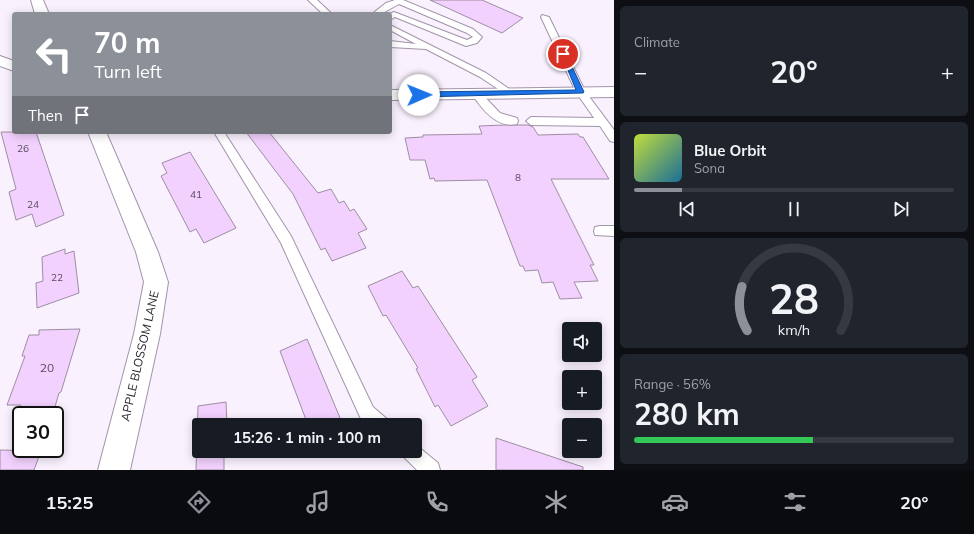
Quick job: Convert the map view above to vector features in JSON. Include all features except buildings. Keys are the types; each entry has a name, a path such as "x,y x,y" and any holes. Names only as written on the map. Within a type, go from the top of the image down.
{"street":[{"path":"37,0 41,12"},
{"path":"0,61 12,65"},
{"path":"392,95 614,92"},
{"name":"APPLE BLOSSOM LANE","path":"98,134 147,252 156,282 147,334 114,470"}],"lane":[{"path":"312,0 326,12"},
{"path":"379,12 388,5 399,1 438,16 470,31 478,37 474,41 466,43 394,14 392,16"},
{"path":"545,17 581,92 614,138"},
{"path":"392,29 483,75 510,93"},
{"path":"392,44 431,48"},
{"path":"477,94 492,114 497,117 513,121"},
{"path":"531,121 603,122"},
{"path":"220,134 286,240 367,413 373,418"},
{"path":"600,231 614,231"},
{"path":"418,458 431,470"}],"route":[{"path":"419,95 581,92 563,54"}]}
